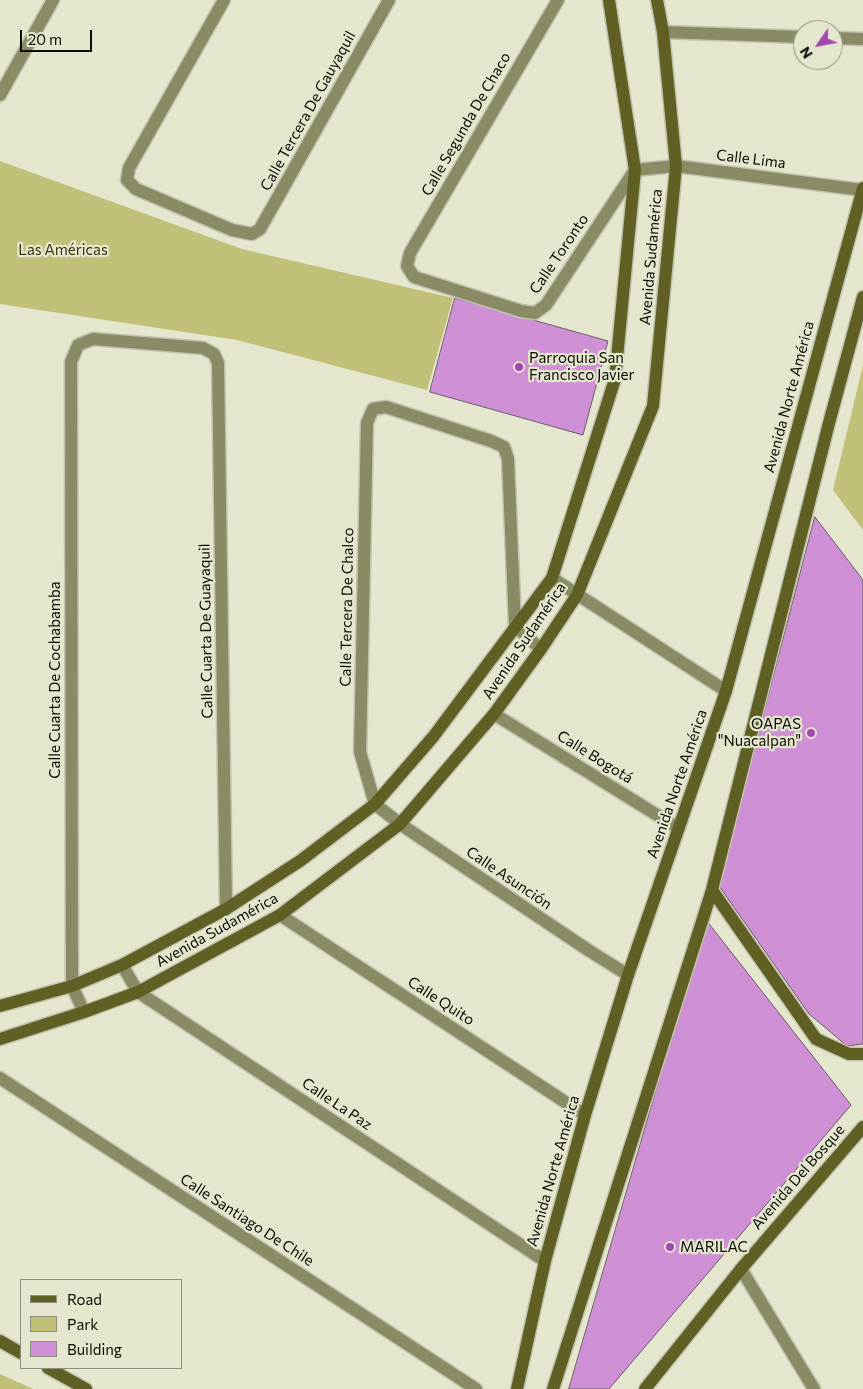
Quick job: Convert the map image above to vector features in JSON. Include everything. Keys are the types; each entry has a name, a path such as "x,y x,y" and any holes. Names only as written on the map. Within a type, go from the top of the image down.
{"street":[{"path":"0,95 53,0"},
{"name":"Calle Tercera De Gauyaquil","path":"224,0 129,168 127,180 136,190 232,230 252,234 260,228 389,0"},
{"name":"Calle Segunda De Chaco","path":"407,266 410,253 558,0"},
{"name":"Avenida Sudamérica","path":"0,1006 72,986 122,965 226,909 300,861 374,804 433,737 552,578 616,379 635,170 609,0"},
{"name":"Avenida Sudamérica","path":"0,1039 84,1012 138,992 280,915 400,824 494,714 577,595 653,406 676,166 663,32 656,0"},
{"path":"663,32 793,37"},
{"path":"843,38 863,39"},
{"name":"Calle Lima","path":"635,170 676,166 863,189"},
{"name":"Calle Toronto","path":"407,266 414,277 521,311 534,313 546,305 635,170"},
{"name":"Avenida Norte América","path":"517,1389 545,1261 585,1115 628,975 726,691 863,189"},
{"path":"553,1389 712,890 829,423 863,297"},
{"name":"Calle Cuarta De Guayaquil","path":"78,345 93,339 203,348 214,354 218,363 226,909"},
{"name":"Calle Cuarta De Cochabamba","path":"78,345 71,362 72,986 84,1012"},
{"name":"Calle Tercera De Chalco","path":"374,804 360,752 367,423 373,409 386,407 491,441 504,447 508,459 515,626"},
{"path":"552,578 726,691"},
{"path":"515,626 541,649"},
{"name":"Calle Bogotá","path":"494,714 678,828"},
{"name":"Calle Asunción","path":"374,804 400,824 628,975"},
{"path":"712,890 816,1039 849,1054 863,1054"},
{"name":"Calle Quito","path":"280,915 585,1115"},
{"name":"Calle La Paz","path":"122,965 138,992 545,1261"},
{"name":"Calle Santiago De Chile","path":"0,1078 476,1389"},
{"name":"Avenida Del Bosque","path":"645,1389 741,1269 863,1127"},
{"path":"741,1269 814,1389"},
{"path":"0,1341 20,1352"},
{"path":"50,1369 86,1389"}],"green space":[{"name":"Las Américas","path":"0,161 242,249 453,298 427,390 237,340 0,304"},
{"path":"863,365 863,530 833,490"},
{"path":"0,1374 33,1389 0,1389"}],"building":[{"name":"Parroquia San Francisco Javier","path":"455,298 608,341 583,435 430,392"},
{"name":"OAPAS \"Nuacalpan\"","path":"815,517 863,580 863,1044 847,1046 809,1014 719,886"},
{"name":"MARILAC","path":"706,920 851,1105 609,1389 569,1389"}],"place":[{"name":"Parroquia San Francisco Javier","path":"519,367"},
{"name":"OAPAS \"Nuacalpan\"","path":"811,733"},
{"name":"MARILAC","path":"670,1247"}]}
